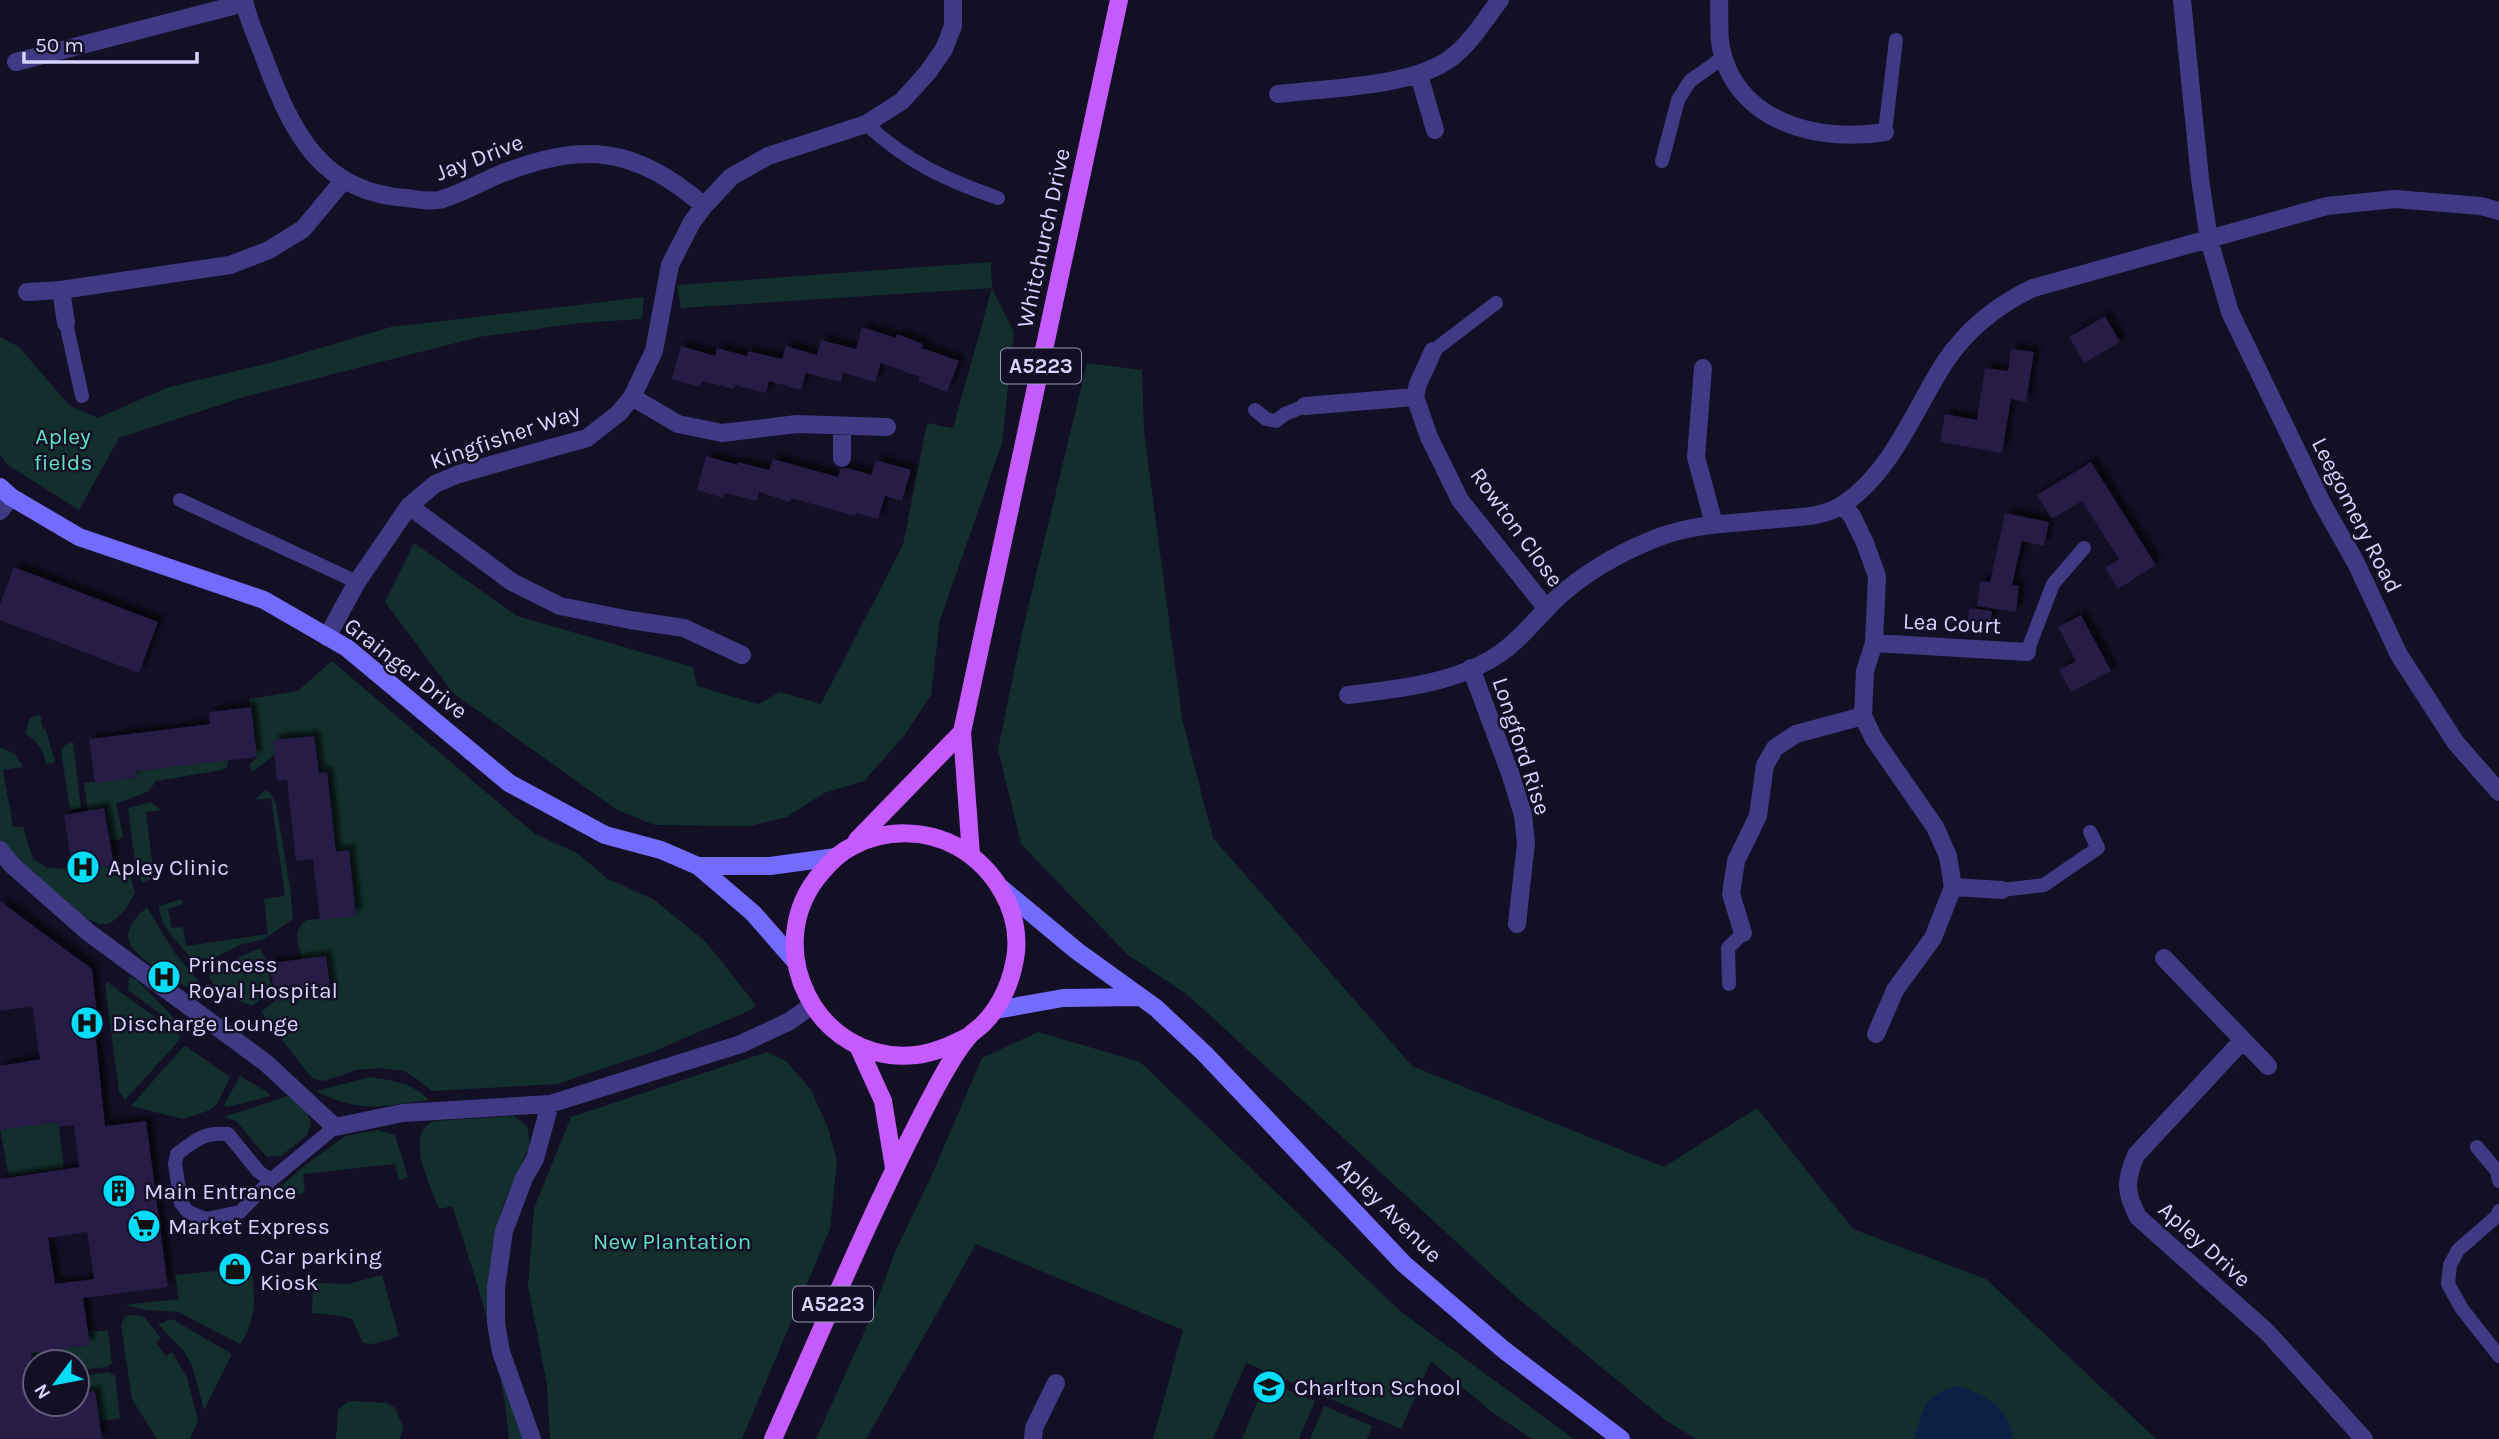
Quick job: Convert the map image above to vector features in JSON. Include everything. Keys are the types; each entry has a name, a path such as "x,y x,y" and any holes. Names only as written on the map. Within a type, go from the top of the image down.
{"main road":[{"name":"Whitchurch Drive","path":"971,855 962,732 1119,0"},
{"name":"A5223","path":"852,846 962,732"},
{"name":"A5223","path":"773,1439 894,1168 935,1090 969,1036 996,1010 1010,981 1016,950 1013,918 1001,888 988,870 971,855 949,842 925,835 900,833 875,836 852,846 836,857 810,886 796,922 795,961 801,984 812,1005 832,1028 858,1046 886,1054 915,1055 944,1049 969,1036"},
{"name":"A5223","path":"858,1046 883,1101 894,1168"}],"street":[{"name":"Kingfisher Way","path":"327,637 357,582 409,506 435,484 459,474 587,438 619,413 632,397 654,351 670,265 692,222 704,206 731,177 768,156 866,124 902,101 944,49 953,26 953,0"},
{"path":"1278,94 1419,75 1433,70 1453,57 1472,38 1500,0"},
{"path":"1719,0 1720,47 1733,80 1771,118 1809,131 1862,136 1885,132"},
{"name":"Leegomery Road","path":"2182,0 2200,179 2209,240 2230,312 2399,655 2456,743 2499,792"},
{"path":"16,62 244,2"},
{"name":"Jay Drive","path":"244,2 283,108 298,136 317,160 343,181 391,197 437,200 547,157 583,152 624,157 682,186 704,206"},
{"path":"1419,75 1435,130"},
{"path":"27,292 61,290 230,265 269,250 303,229 343,181"},
{"path":"1348,695 1404,688 1471,668 1504,650 1565,591 1622,552 1665,535 1714,524 1812,516 1842,505 1869,481 1897,446 1946,361 1973,328 1993,309 2033,288 2327,206 2395,199 2481,206 2499,211"},
{"path":"61,290 66,323"},
{"path":"1306,406 1415,397 1433,352"},
{"path":"1703,368 1696,457 1714,524"},
{"path":"632,397 678,424 722,433 797,424 887,427"},
{"name":"Rowton Close","path":"1415,397 1429,437 1460,500 1546,609"},
{"path":"842,426 842,458"},
{"name":"Grainger Drive","path":"4,499 79,537 264,600 347,648 509,783 605,835 662,850 698,866 753,913 795,961"},
{"path":"1842,505 1852,516 1877,576 1874,643 1866,671 1863,716 1874,739 1935,827 1948,856 1953,887 1933,938 1895,990 1876,1034"},
{"path":"409,506 512,582 560,606 684,628 742,655"},
{"name":"Lea Court","path":"1874,643 2027,652"},
{"name":"Longford Rise","path":"1471,668 1523,815 1526,843 1517,923"},
{"path":"1743,933 1731,894 1736,862 1758,816 1765,765 1775,748 1796,734 1863,716"},
{"path":"0,850 12,865 88,932 266,1063 335,1127 403,1113 550,1104 741,1044 790,1020 812,1005"},
{"name":"Grainger Drive","path":"698,866 770,866 836,857"},
{"path":"1953,887 2002,890"},
{"name":"Apley Avenue","path":"1001,888 1077,951 1141,997 1205,1054 1404,1264 1504,1350 1621,1439"},
{"path":"2164,958 2268,1066"},
{"path":"996,1010 1063,998 1141,997"},
{"name":"Apley Drive","path":"2243,1040 2136,1155 2127,1177 2129,1199 2138,1217 2267,1332 2364,1439"},
{"path":"532,1439 501,1352 496,1323 496,1288 504,1231 523,1178 536,1159 550,1104"},
{"path":"1033,1439 1034,1428 1056,1383"}],"lane":[{"path":"1885,132 1896,40"},
{"path":"1662,162 1678,100 1690,81 1724,57"},
{"path":"866,124 912,162 998,198"},
{"path":"1433,352 1496,303"},
{"path":"66,323 82,396"},
{"path":"1255,410 1266,419 1276,421 1285,414 1306,406"},
{"path":"180,500 357,582"},
{"path":"2027,652 2053,584 2084,548"},
{"path":"2002,890 2044,884 2098,848 2090,832"},
{"path":"1729,984 1728,948 1743,933"},
{"path":"271,1180 259,1172 228,1134 210,1133 177,1154 175,1164 181,1203 188,1212 206,1219 240,1212 271,1180 335,1127"},
{"path":"2477,1147 2497,1171 2499,1181"},
{"path":"2499,1211 2497,1216 2458,1250 2450,1265 2448,1284 2462,1309 2499,1356"}],"green space":[{"path":"991,262 992,288 681,308 677,285"},
{"path":"992,288 1014,332 1002,443 940,620 931,695 904,736 864,781 824,793 787,817 750,826 655,825 617,810 453,693 385,602 414,543 517,616 693,667 697,686 758,704 780,692 821,704 903,545 927,423 953,428"},
{"name":"Apley fields","path":"644,297 642,319 579,323 479,337 247,396 119,438 79,510 8,465 0,455 0,337 19,347 69,405 98,418 169,387 270,363 391,327"},
{"path":"1087,363 1142,370 1144,432 1182,718 1213,838 1412,1066 1664,1167 1757,1108 1853,1229 1986,1279 2156,1439 1696,1439 1664,1419 1514,1295 1189,996 1128,955 1021,844 998,749 1022,633"},
{"path":"332,661 535,834 577,853 608,879 653,899 706,942 756,1005 751,1010 652,1052 557,1084 432,1091 404,1071 380,1068 357,1070 324,1081 314,1079 261,1012 275,1001 331,994 326,956 302,959 298,932 307,920 356,916 349,851 336,852 327,772 319,773 314,736 273,740 275,755 252,772 249,765 257,757 249,699 298,691"},
{"path":"40,714 55,762 46,764 39,746 25,734 30,718"},
{"path":"73,742 81,808 70,810 61,751 65,745"},
{"path":"0,747 15,754 23,767 3,770 13,827 23,827 33,859 48,868 73,869 74,872 111,866 113,876 129,873 135,892 124,911 112,922 96,923 83,916 35,878 0,843"},
{"path":"228,760 227,767 222,770 156,781 149,791 116,804 123,836 118,840 110,841 105,809 88,811 84,783 136,778 136,771"},
{"path":"265,790 276,804 293,919 264,939 240,945 199,966 168,930 159,906 181,899 183,904 168,909 172,928 183,927 186,946 268,934 264,899 285,896 271,798 255,800"},
{"path":"151,802 161,810 146,812 154,877 142,883 136,869 128,808"},
{"path":"147,907 174,952 206,990 204,996 158,970 136,952 130,943 130,927"},
{"path":"260,948 266,960 272,991 252,1006 216,987 209,975 211,970"},
{"path":"129,976 138,981 176,1020 173,1023 128,990"},
{"path":"107,982 180,1038 125,1100 119,1092 105,985"},
{"path":"1038,1032 1140,1062 1400,1311 1574,1439 1532,1439 1492,1412 1431,1361 1401,1429 1246,1363 1213,1439 1153,1439 1183,1330 976,1244 866,1439 816,1439 872,1315 895,1252 982,1058"},
{"path":"183,1047 187,1047 230,1077 217,1104 210,1110 183,1119 131,1106"},
{"name":"New Plantation","path":"767,1052 786,1061 811,1090 828,1128 837,1162 830,1229 742,1439 550,1439 547,1385 528,1286 534,1208 571,1117"},
{"path":"240,1076 270,1096 228,1107 224,1105"},
{"path":"370,1077 409,1086 429,1100 384,1106 359,1106 316,1091"},
{"path":"288,1096 306,1108 311,1124 307,1135 281,1156 267,1157 236,1121 224,1117"},
{"path":"514,1116 527,1126 530,1145 503,1205 495,1234 491,1265 524,1439 509,1439 495,1350 471,1264 452,1206 439,1209 420,1148 425,1128 434,1121"},
{"path":"58,1122 64,1168 9,1177 0,1129"},
{"path":"378,1130 395,1135 408,1177 399,1180 395,1164 303,1174 305,1193 291,1195 284,1191 282,1185 345,1136"},
{"path":"227,1270 232,1274 245,1273 252,1276 253,1311 249,1328 240,1344 178,1312 146,1310 125,1305 179,1299 175,1275"},
{"path":"382,1275 399,1336 375,1344 363,1343 352,1319 312,1313 313,1283 348,1284"},
{"path":"125,1316 144,1317 161,1338 156,1343 166,1356 172,1352 187,1378 198,1420 190,1439 157,1439 132,1399 121,1325"},
{"path":"172,1319 232,1354 204,1410 192,1365 183,1350 158,1324"},
{"path":"87,1331 108,1331 112,1363 107,1367 91,1369 91,1348 67,1348 89,1345"},
{"path":"108,1372 115,1376 120,1418 99,1422 95,1392 91,1392 91,1375"},
{"path":"1266,1381 1315,1401 1299,1439 1242,1439"},
{"path":"347,1402 386,1403 395,1408 403,1427 400,1439 336,1439 338,1410"},
{"path":"1324,1406 1372,1426 1367,1439 1310,1439"}],"water":[{"path":"1957,1386 1986,1398 2002,1411 2013,1439 1914,1439 1926,1404 1938,1394"}],"building":[{"path":"2105,316 2120,342 2084,363 2069,337"},
{"path":"862,327 896,338 897,334 923,344 922,348 959,361 947,392 918,381 920,377 881,363 875,382 843,373 841,382 806,373 801,390 769,381 766,393 735,385 734,389 702,381 700,387 672,379 681,346 715,356 717,348 747,356 748,351 782,359 786,346 817,355 821,340 856,349"},
{"path":"2011,349 2034,352 2026,402 2011,399 2002,453 1940,442 1945,414 1977,420 1985,368 2008,371"},
{"path":"706,456 769,470 773,459 838,477 840,469 848,468 871,475 876,460 911,470 902,501 885,496 878,519 856,513 855,516 791,498 790,502 759,492 757,501 725,493 723,498 697,490"},
{"path":"2091,462 2156,565 2118,589 2105,568 2119,559 2082,501 2052,519 2037,495"},
{"path":"2005,513 2049,522 2044,546 2022,541 2012,585 2019,586 2016,612 1977,606 1980,581 1990,582"},
{"path":"14,567 158,622 139,673 0,620 0,604"},
{"path":"1969,608 1992,611 1989,631 1967,628"},
{"path":"2081,615 2111,671 2071,692 2059,670 2076,661 2058,627"},
{"path":"251,707 257,757 136,771 136,778 95,783 89,739 210,724 209,712"},
{"path":"314,736 319,773 327,772 336,852 349,850 356,916 320,920 313,859 296,861 287,780 277,781 273,740"},
{"path":"104,808 114,865 73,872 64,815"},
{"path":"0,901 92,969 98,1023 95,1031 105,1126 146,1121 168,1287 83,1298 90,1345 21,1348 21,1418 91,1418 91,1392 95,1391 102,1439 0,1439 0,1179 79,1167 74,1125 59,1127 58,1122 0,1130 0,1066 40,1059 32,1006 0,1011","holes":["87,1232 94,1279 55,1284 48,1238"]},
{"path":"326,956 331,994 275,1001 270,963"}],"place":[{"name":"Apley Clinic","path":"83,867"},
{"name":"Princess Royal Hospital","path":"164,977"},
{"name":"Discharge Lounge","path":"87,1023"},
{"name":"Main Entrance","path":"119,1191"},
{"name":"Market Express","path":"144,1226"},
{"name":"Car parking Kiosk","path":"235,1269"},
{"name":"Charlton School","path":"1269,1387"}]}
